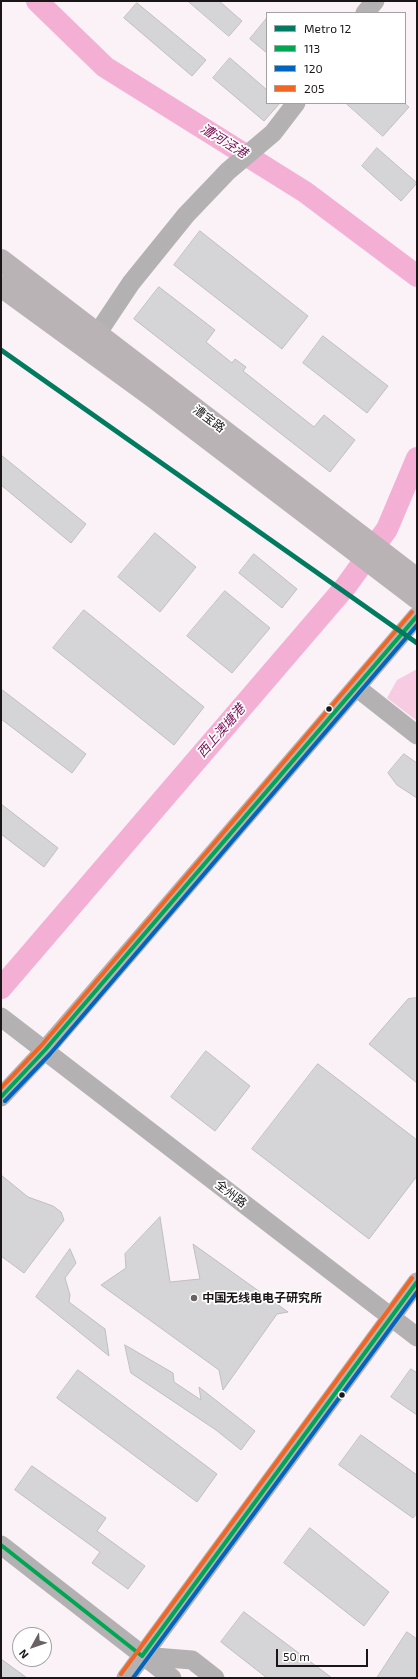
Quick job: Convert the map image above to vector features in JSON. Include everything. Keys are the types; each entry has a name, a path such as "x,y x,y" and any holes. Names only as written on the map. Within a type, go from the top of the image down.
{"main road":[{"name":"漕宝路","path":"1,260 97,334 384,563 417,598"},
{"name":"漕宝路","path":"1,286 152,396 349,536"},
{"name":"漕宝路","path":"384,563 417,579"}],"street":[{"path":"366,12 375,1"},
{"path":"97,334 131,283 186,215 228,171 273,133 295,104"},
{"path":"1,1097 45,1050 417,616"},
{"path":"356,687 417,735"},
{"name":"全州路","path":"4,1019 417,1337"},
{"path":"126,1678 417,1282"},
{"path":"1,1544 172,1678"},
{"path":"142,1656 155,1678"},
{"path":"142,1656 192,1660 215,1678"}],"shaded area":[{"path":"417,669 417,721 387,698 397,680"}],"building":[{"path":"188,1 219,1 242,21 229,36"},
{"path":"137,3 206,60 192,76 124,18"},
{"path":"266,19 266,52 250,39"},
{"path":"230,58 266,89 266,104 279,104 264,121 213,78"},
{"path":"347,104 405,104 409,107 383,136"},
{"path":"377,148 417,183 401,201 362,166"},
{"path":"200,231 308,316 282,349 174,265"},
{"path":"159,287 215,330 206,342 232,363 235,359 246,367 243,371 314,427 324,415 355,440 330,472 134,319"},
{"path":"323,336 388,386 367,413 303,363"},
{"path":"1,455 86,524 71,543 1,485"},
{"path":"155,533 196,567 160,612 118,577"},
{"path":"254,554 297,589 282,608 239,573"},
{"path":"225,591 270,628 232,673 187,636"},
{"path":"84,610 204,707 174,745 53,648"},
{"path":"1,689 86,754 72,773 1,719"},
{"path":"404,754 417,763 417,798 397,785 388,773"},
{"path":"1,804 58,848 44,867 1,834"},
{"path":"417,998 417,1083 369,1044 408,999"},
{"path":"206,1051 250,1086 215,1131 171,1097"},
{"path":"318,1064 417,1140 417,1176 369,1239 252,1149"},
{"path":"1,1175 28,1197 53,1206 61,1212 64,1220 24,1273 1,1256"},
{"name":"中国无线电电子研究所","path":"160,1217 170,1282 200,1279 193,1244 288,1312 277,1314 223,1390 219,1370 101,1285 126,1268 125,1254"},
{"path":"70,1249 76,1263 65,1278 70,1295 69,1302 105,1329 109,1356 36,1297"},
{"path":"125,1345 173,1373 174,1382 201,1400 199,1387 255,1431 241,1450 216,1430 131,1373"},
{"path":"411,1369 417,1373 417,1415 391,1397"},
{"path":"78,1370 217,1474 197,1502 57,1398"},
{"path":"361,1435 417,1475 417,1513 413,1518 339,1465"},
{"path":"32,1466 106,1518 97,1531 145,1566 128,1589 92,1563 100,1552 15,1490"},
{"path":"310,1528 389,1592 364,1626 284,1563"},
{"path":"244,1612 332,1678 267,1678 221,1642"},
{"path":"407,1632 417,1639 417,1678 377,1678"},
{"path":"1,1659 27,1678 1,1678"}],"waterway":[{"name":"漕河泾港","path":"37,1 105,67 305,192 417,276"},
{"name":"西上澳塘港","path":"1,988 346,586 387,529 417,458"}],"metro line":[{"name":"12","path":"1,350 417,643"}],"transit line":[{"name":"205","path":"1,1088 41,1046 412,612"},
{"name":"113","path":"1,1097 45,1050 417,616"},
{"name":"120","path":"5,1101 50,1054 417,625"},
{"name":"205","path":"121,1674 412,1278"},
{"name":"113","path":"1,1545 142,1656 417,1282"},
{"name":"120","path":"133,1678 417,1292"}],"place":[{"name":"中国无线电电子研究所","path":"194,1298"}]}
